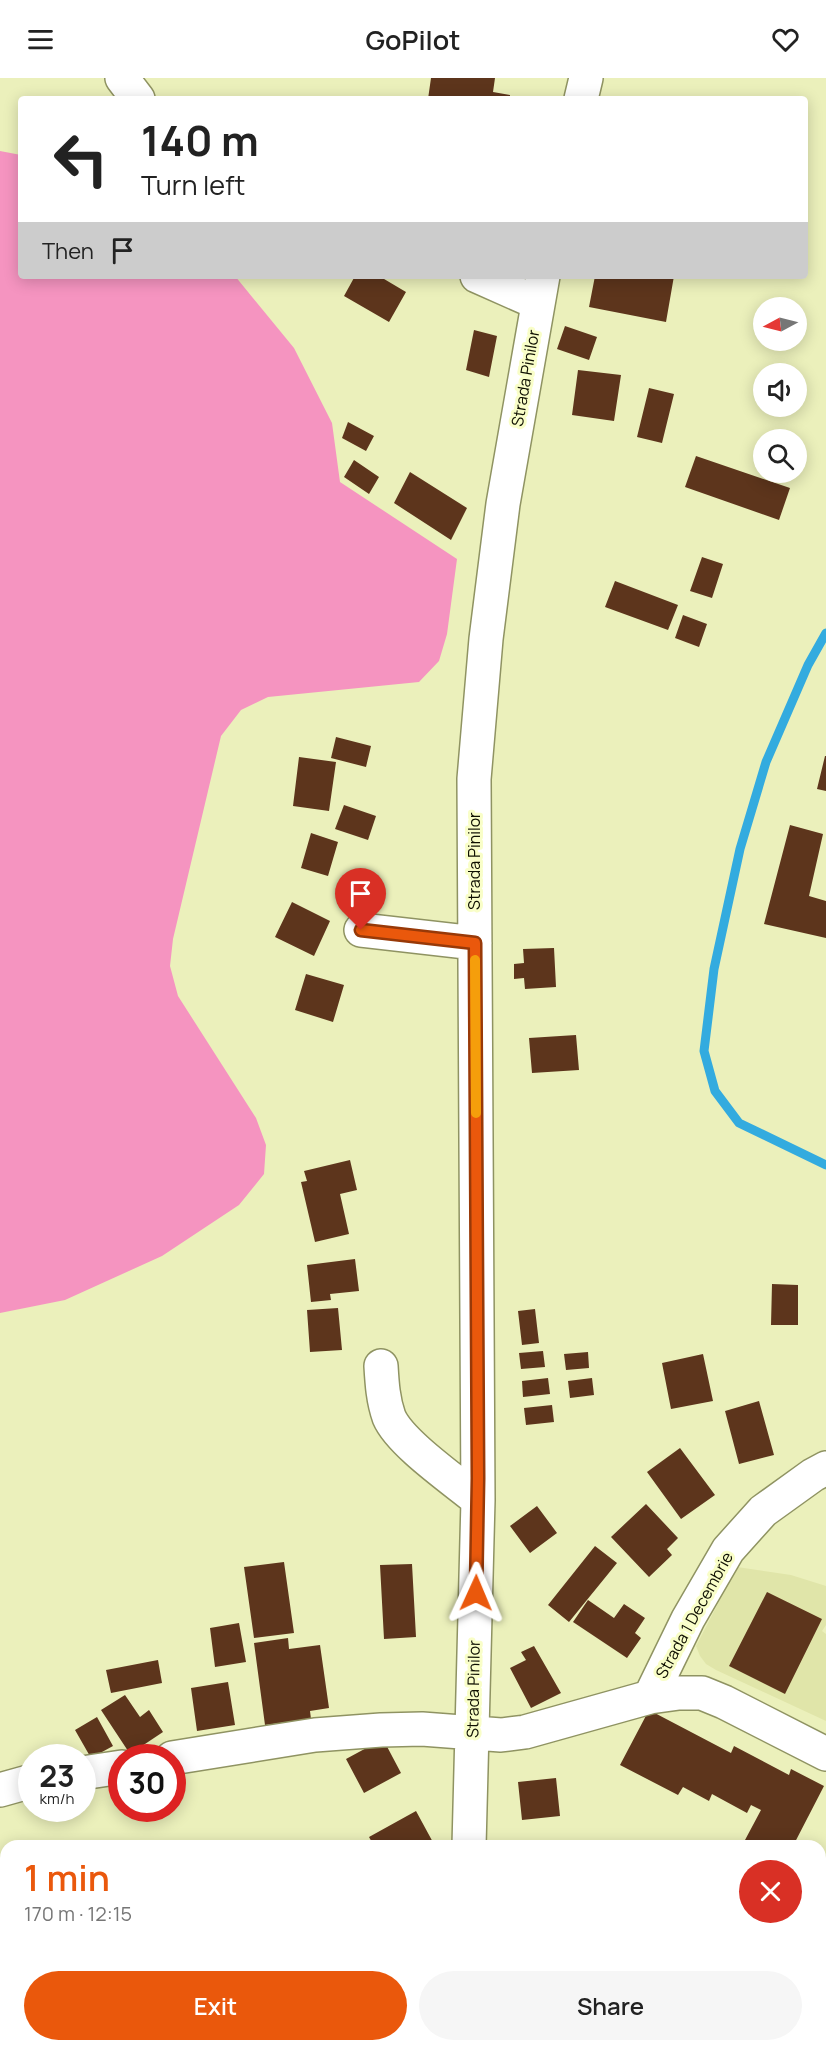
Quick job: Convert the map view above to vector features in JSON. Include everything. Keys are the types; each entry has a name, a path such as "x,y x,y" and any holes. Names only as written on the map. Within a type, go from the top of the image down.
{"street":[{"path":"123,78 136,96"},
{"path":"582,96 586,78"},
{"path":"492,279 541,289"},
{"name":"Strada Pinilor","path":"469,1840 478,1500 474,779 486,639 503,504 541,289"},
{"path":"361,930 475,943"},
{"path":"381,1366 383,1397 390,1418 401,1436 478,1500"},
{"name":"Strada 1 Decembrie","path":"650,1697 688,1619 728,1550 763,1511 826,1468"},
{"path":"186,1756 315,1736 422,1729 501,1735 525,1732 650,1697 679,1693 702,1693 724,1702 826,1754"},
{"path":"0,1790 18,1785"}],"shaded area":[{"path":"0,151 18,154 18,279 237,279 294,348 332,423 340,482 457,559 447,634 439,661 419,682 268,697 241,710 221,736 173,939 170,966 178,996 256,1118 266,1145 264,1174 239,1205 162,1256 65,1300 0,1313"},
{"path":"737,1567 791,1575 826,1586 826,1625 822,1631 826,1634 826,1721 716,1670 706,1664 700,1656 696,1646"}],"building":[{"path":"431,78 495,78 493,92 510,95 510,96 428,96"},
{"path":"353,279 384,279 406,292 389,322 344,296"},
{"path":"594,279 673,279 666,322 589,307"},
{"path":"565,326 597,337 589,360 557,349"},
{"path":"474,330 497,336 489,377 466,370"},
{"path":"578,370 621,375 614,421 572,415"},
{"path":"649,388 674,394 662,443 637,437"},
{"path":"348,422 374,436 366,451 342,438"},
{"path":"696,456 753,475 753,483 775,483 790,488 779,520 685,487"},
{"path":"354,460 379,477 369,494 344,477"},
{"path":"410,472 467,508 451,540 394,503"},
{"path":"702,557 723,564 712,598 690,591"},
{"path":"615,581 678,605 668,630 605,607"},
{"path":"683,615 707,624 699,647 675,638"},
{"path":"336,737 371,746 366,767 331,758"},
{"path":"826,756 826,791 817,789"},
{"path":"299,757 336,762 329,811 293,806"},
{"path":"344,805 376,816 368,840 335,829"},
{"path":"790,825 823,834 809,896 826,901 826,938 764,924"},
{"path":"311,833 338,842 328,876 301,868"},
{"path":"292,902 330,921 314,956 275,937"},
{"path":"554,948 556,987 525,989 524,978 514,979 514,964 524,963 523,949"},
{"path":"306,974 344,985 333,1022 295,1010"},
{"path":"576,1035 579,1070 532,1073 529,1038"},
{"path":"350,1160 357,1190 340,1194 349,1234 315,1242 301,1182 307,1181 304,1171"},
{"path":"355,1259 359,1291 330,1294 331,1300 311,1302 307,1265"},
{"path":"772,1284 798,1285 798,1325 771,1325"},
{"path":"338,1308 342,1350 310,1352 307,1310"},
{"path":"535,1309 539,1343 522,1345 518,1311"},
{"path":"543,1351 545,1367 521,1369 519,1353"},
{"path":"588,1352 589,1368 566,1370 564,1354"},
{"path":"703,1354 713,1401 671,1409 662,1363"},
{"path":"548,1378 550,1394 523,1397 522,1381"},
{"path":"592,1378 594,1395 570,1398 568,1381"},
{"path":"759,1401 774,1455 739,1464 725,1411"},
{"path":"552,1405 554,1422 526,1425 524,1408"},
{"path":"680,1448 715,1495 681,1519 647,1472"},
{"path":"646,1504 678,1538 667,1549 672,1555 649,1577 611,1537"},
{"path":"537,1506 557,1533 530,1553 510,1526"},
{"path":"595,1546 617,1563 569,1622 548,1605"},
{"path":"284,1562 294,1633 254,1638 244,1567"},
{"path":"412,1564 416,1637 384,1639 380,1565"},
{"path":"767,1592 822,1619 785,1694 729,1666"},
{"path":"588,1600 614,1618 624,1604 645,1618 635,1633 641,1638 627,1658 573,1622"},
{"path":"239,1623 246,1662 215,1667 210,1628"},
{"path":"288,1638 289,1649 320,1645 329,1708 310,1711 311,1719 265,1725 254,1643"},
{"path":"534,1646 561,1693 531,1708 510,1668 526,1660 521,1652"},
{"path":"158,1660 162,1683 111,1693 106,1670"},
{"path":"228,1682 235,1725 197,1731 191,1688"},
{"path":"125,1695 140,1717 149,1710 163,1732 145,1744 123,1744 101,1710"},
{"path":"649,1710 731,1753 734,1746 789,1775 791,1769 824,1786 796,1840 745,1840 761,1810 751,1805 747,1813 712,1794 709,1801 683,1787 678,1795 620,1765"},
{"path":"97,1717 112,1744 108,1744 108,1749 96,1755 96,1744 83,1744 75,1730"},
{"path":"383,1739 401,1773 364,1793 346,1759"},
{"path":"556,1778 560,1816 522,1820 518,1782"},
{"path":"416,1811 432,1840 371,1840 369,1837"}],"waterway":[{"path":"826,633 808,665 766,762 740,849 714,969 704,1051 715,1091 739,1123 826,1165"}],"slow traffic":[{"path":"475,960 476,1113"}],"route":[{"path":"361,930 475,943 478,1478 476,1593"}]}
